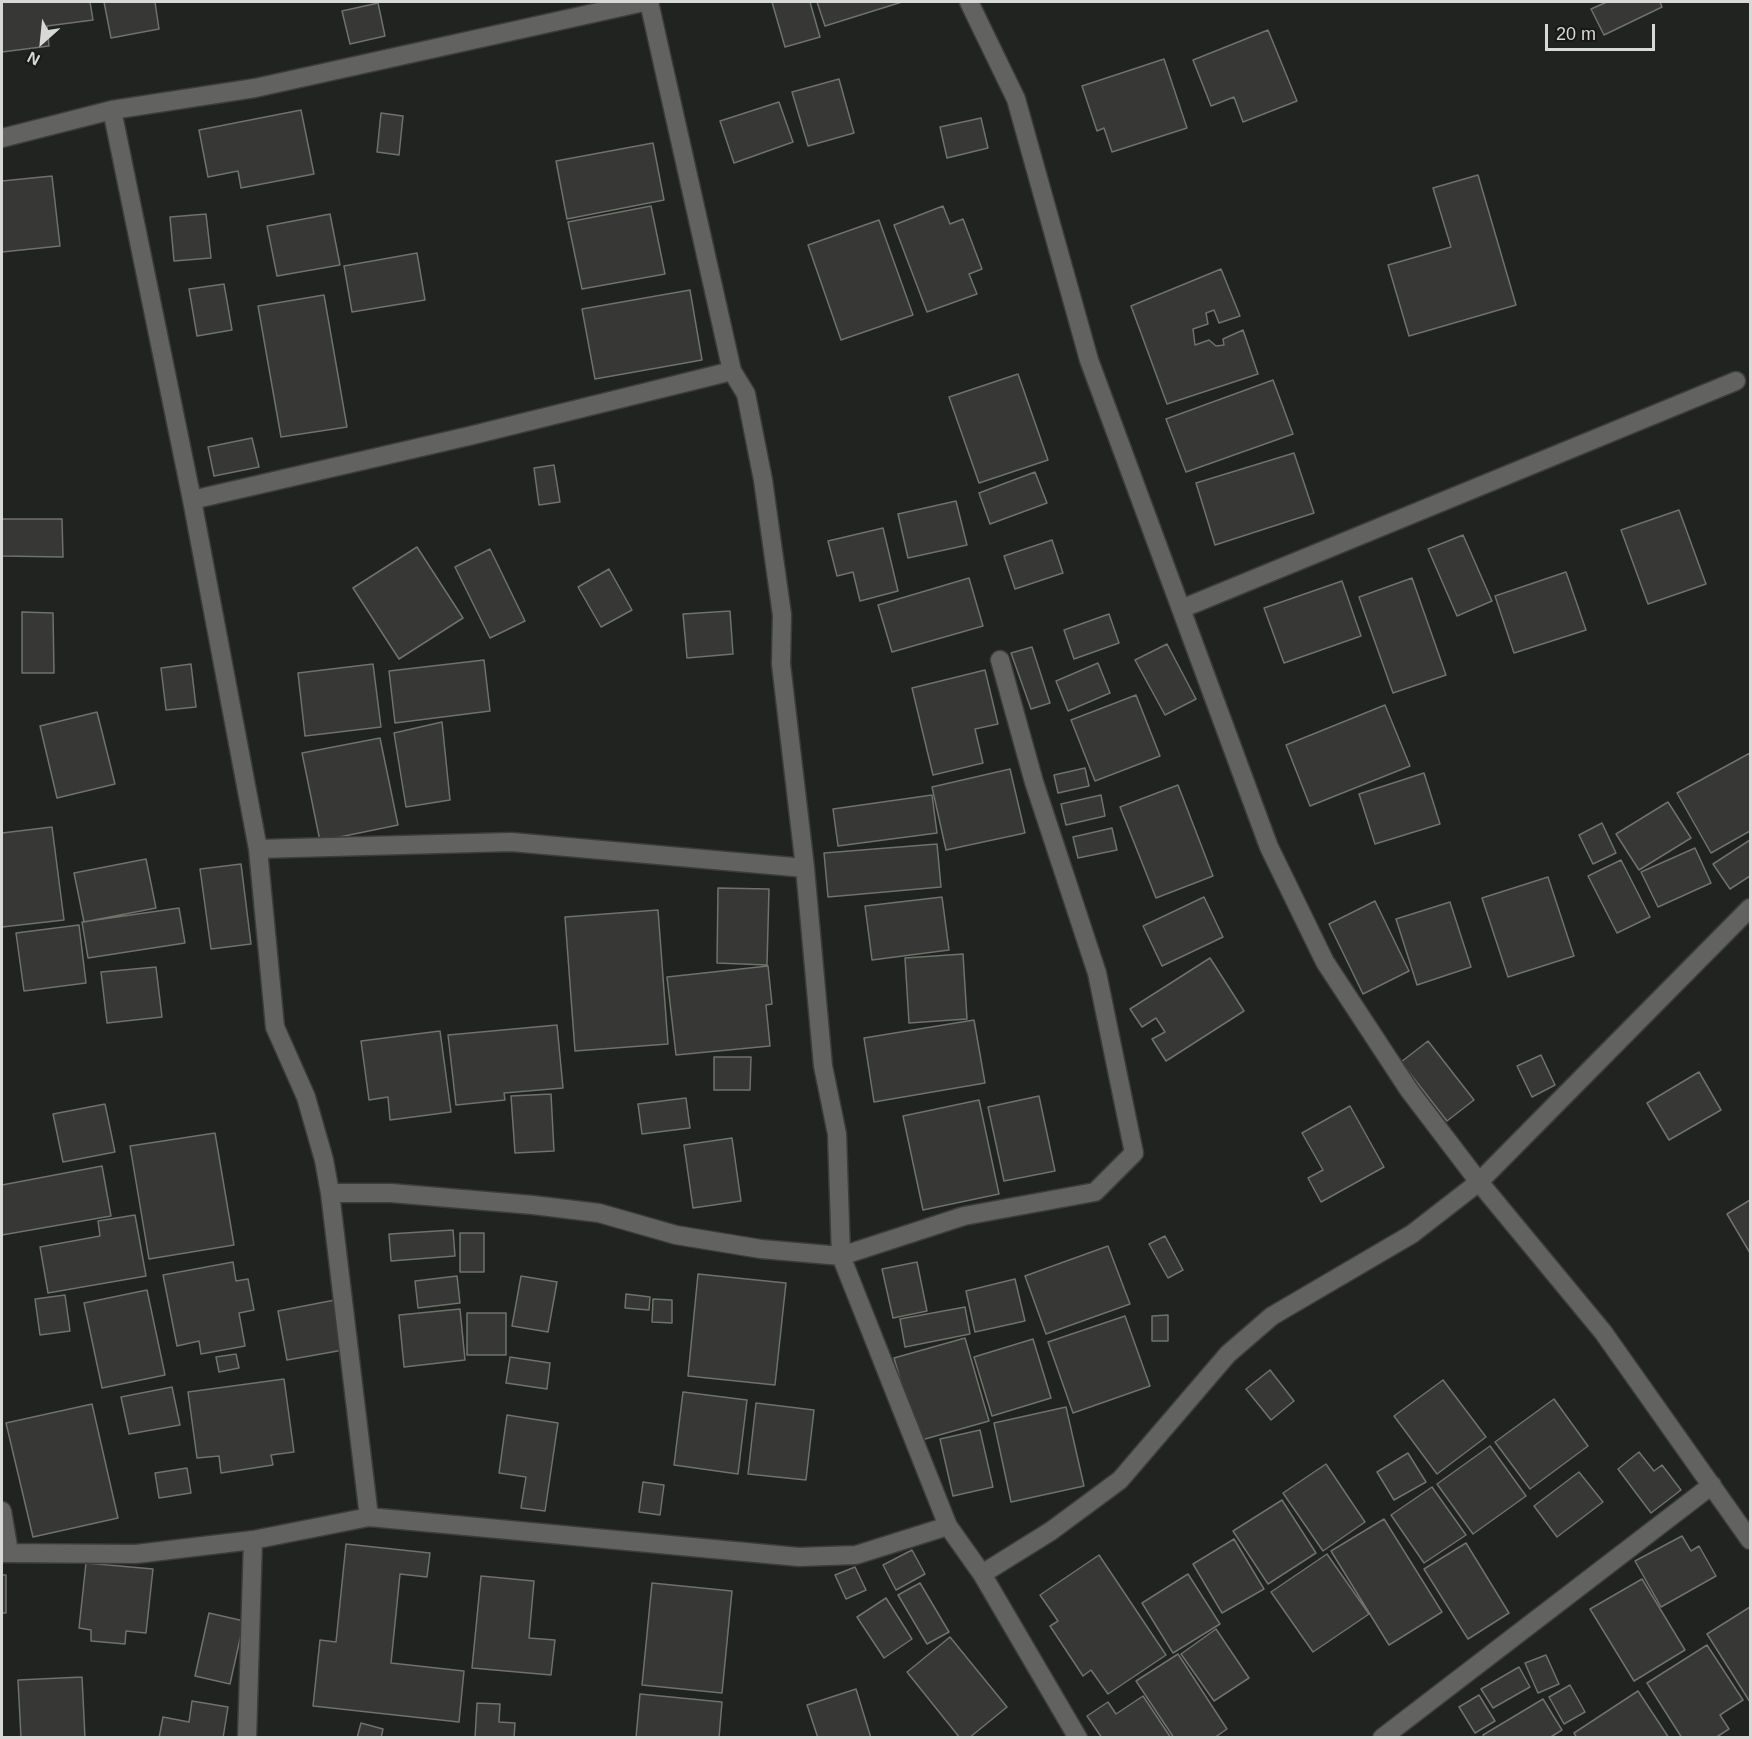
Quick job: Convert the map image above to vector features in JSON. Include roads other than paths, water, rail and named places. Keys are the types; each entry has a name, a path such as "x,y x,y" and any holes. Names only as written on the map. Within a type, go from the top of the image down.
{"street":[{"path":"2,138 112,110 255,88 644,2"},
{"path":"649,2 732,370 746,394 763,480 782,615 781,664 805,868 823,1066 837,1134 841,1256 948,1526 982,1574 1078,1737"},
{"path":"969,2 1016,99 1089,360 1269,847 1325,962 1409,1090 1479,1182 1603,1332 1750,1540"},
{"path":"112,110 192,500 258,849 275,1027 306,1097 324,1160 330,1193 369,1517"},
{"path":"192,500 469,436 732,370"},
{"path":"1181,609 1736,381"},
{"path":"330,1193 391,1193 544,1206 599,1213 676,1235 761,1249 841,1256 964,1216 1095,1192 1134,1153 1097,973 1034,782 1000,660"},
{"path":"258,849 511,842 805,868"},
{"path":"982,1574 1051,1531 1120,1480 1228,1354 1272,1316 1412,1234 1479,1182 1749,914"},
{"path":"1382,1737 1712,1485"},
{"path":"2,1511 5,1552 136,1554 254,1540 369,1517 799,1557 856,1555 948,1526"},
{"path":"247,1737 254,1540"}]}
